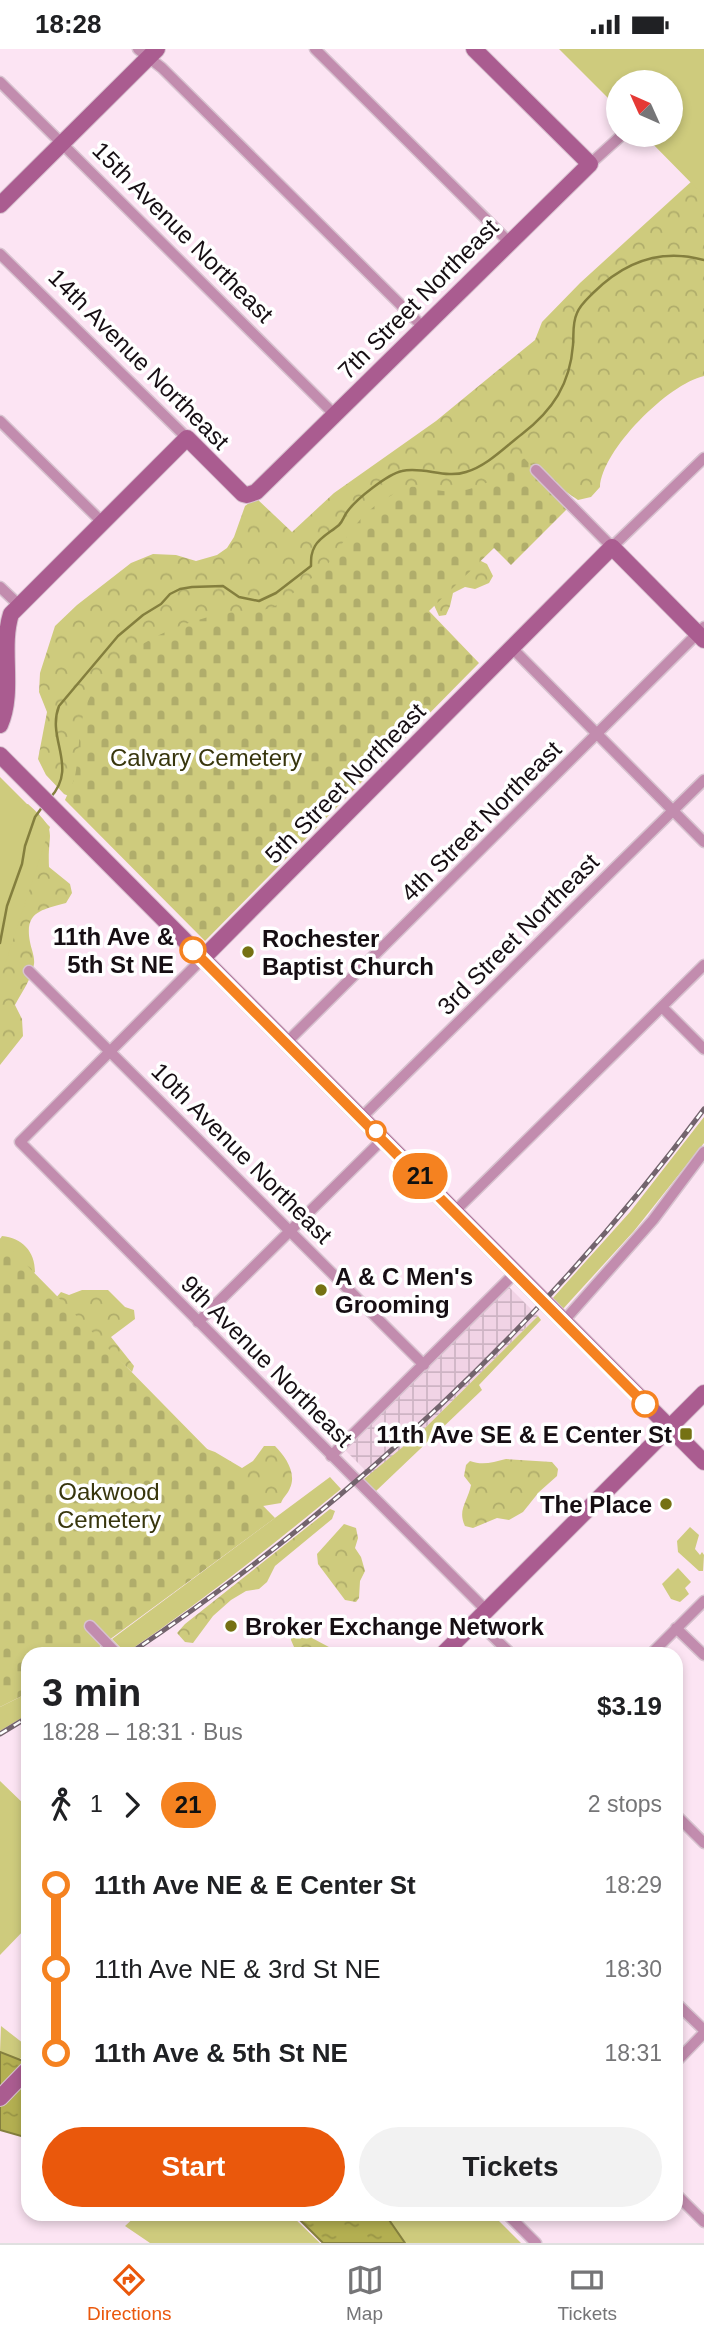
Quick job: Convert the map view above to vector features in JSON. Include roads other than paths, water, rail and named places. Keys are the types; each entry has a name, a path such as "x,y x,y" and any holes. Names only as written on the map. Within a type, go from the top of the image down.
{"street":[{"path":"315,49 509,242"},
{"path":"474,49 590,164"},
{"path":"0,205 62,144 148,52 423,327"},
{"name":"15th Avenue Northeast","path":"0,82 334,414"},
{"name":"7th Street Northeast","path":"247,495 256,492 609,147"},
{"name":"14th Avenue Northeast","path":"0,254 247,495"},
{"path":"0,421 101,521"},
{"path":"0,439 9,430"},
{"path":"0,725 5,709 6,631 11,614 101,521 187,438"},
{"name":"5th Street Northeast","path":"20,1142 612,547 704,458"},
{"path":"536,470 702,634"},
{"path":"0,587 19,605"},
{"name":"4th Street Northeast","path":"286,1042 702,634"},
{"path":"512,648 704,842"},
{"path":"0,755 704,1462"},
{"name":"3rd Street Northeast","path":"362,1117 704,780"},
{"path":"455,1211 704,965"},
{"name":"10th Avenue Northeast","path":"29,971 424,1365"},
{"path":"662,1007 704,1049"},
{"path":"198,1322 383,1139"},
{"name":"9th Avenue Northeast","path":"20,1142 331,1456 481,1615 506,1647"},
{"path":"563,1321 653,1220 704,1152"},
{"path":"331,1456 515,1273"},
{"path":"450,1647 704,1392"},
{"path":"658,1647 704,1601"},
{"path":"90,1626 110,1647"},
{"path":"676,1628 704,1655"},
{"path":"683,1822 704,1843"},
{"path":"683,2010 704,2032 683,2054"},
{"path":"0,2098 21,2076"},
{"path":"683,2201 704,2222"},
{"path":"514,2221 536,2243"}],"water":[{"path":"0,2052 21,2060 21,2136 0,2130"},
{"path":"301,2221 390,2221 405,2243 323,2243"}],"waterway":[{"path":"50,798 62,775 56,730 59,706 118,636 143,615 161,604 170,594 192,587 223,586 239,597 259,601 276,593 311,566 312,553 317,543 339,525 357,501 389,477 410,470 458,474 481,465 533,425 551,406 568,372 575,317 593,293 617,273 644,260 673,256 704,260"},
{"path":"0,943 7,906 22,864 25,846 35,817 43,806"}],"railway":[{"path":"139,1647 289,1536 366,1473 440,1406 511,1336 578,1263 643,1188 704,1109"},
{"path":"0,1734 21,1721"}],"place":[{"name":"11th Ave & 5th St NE","path":"193,950"},
{"name":"Rochester Baptist Church","path":"248,952"},
{"name":"A & C Men's Grooming","path":"321,1290"},
{"name":"11th Ave SE & E Center St","path":"686,1434"},
{"name":"The Place","path":"666,1504"},
{"name":"Broker Exchange Network","path":"231,1626"}],"park label":[{"name":"Calvary Cemetery","path":"206,757"},
{"name":"Oakwood Cemetery","path":"109,1505"}]}
